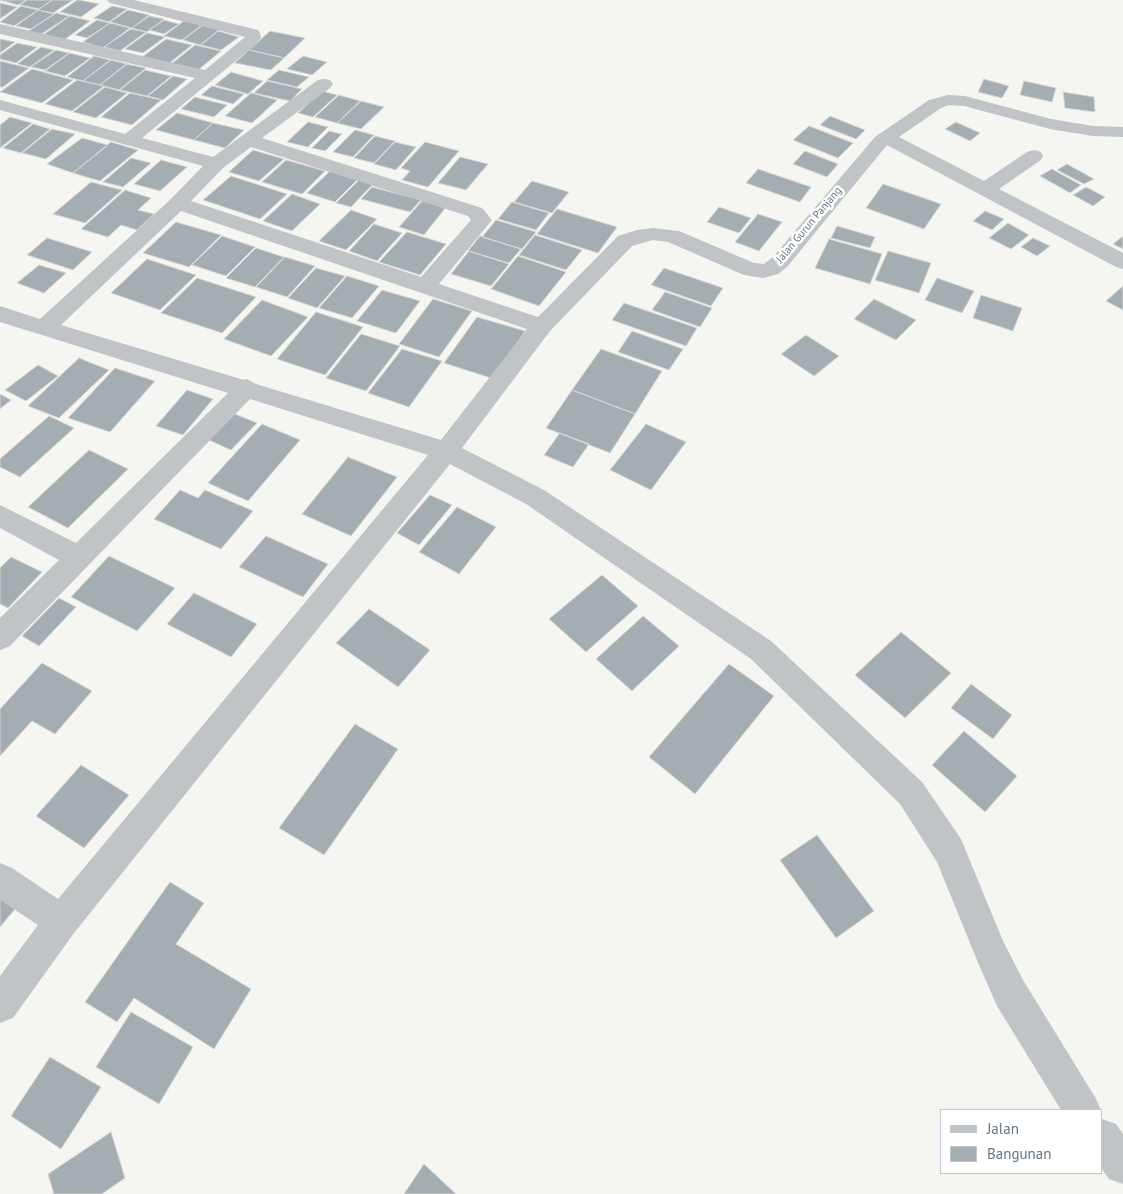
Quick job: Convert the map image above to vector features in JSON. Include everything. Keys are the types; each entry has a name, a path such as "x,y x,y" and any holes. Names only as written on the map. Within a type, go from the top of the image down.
{"street":[{"path":"115,0 252,32 253,38 130,139"},
{"path":"0,29 208,76"},
{"path":"45,326 178,203 216,164 324,84"},
{"name":"Jalan Gurun Panjang","path":"0,1005 62,920 446,451 542,326 625,241 637,236 653,234 672,236 751,270 763,271 771,269 780,262 881,141 935,104 948,100 965,101 1050,124 1093,131 1123,132"},
{"path":"0,105 216,164"},
{"path":"886,137 1123,262"},
{"path":"249,140 475,212 482,220 424,286"},
{"path":"985,189 1034,156"},
{"path":"178,203 542,326"},
{"path":"0,314 247,388 446,451 535,497 761,650 911,793 949,850 991,953 1010,994 1081,1109"},
{"path":"0,638 247,388"},
{"path":"0,516 78,558"},
{"path":"0,880 62,920"},
{"path":"1103,1139 1123,1165"}],"building":[{"path":"0,0 26,0 18,5"},
{"path":"27,0 52,0 39,9 20,5"},
{"path":"52,0 73,0 53,13 38,10"},
{"path":"77,0 99,4 81,17 60,12"},
{"path":"0,3 17,7 0,19"},
{"path":"21,6 38,10 14,26 0,22"},
{"path":"112,6 127,9 109,22 94,18"},
{"path":"38,10 54,14 31,29 16,26"},
{"path":"128,10 149,15 132,28 110,22"},
{"path":"56,13 69,16 40,35 27,32"},
{"path":"70,16 90,21 64,40 43,35"},
{"path":"149,16 164,19 147,32 132,28"},
{"path":"97,20 110,23 87,38 75,35"},
{"path":"164,20 179,24 164,34 149,30"},
{"path":"185,20 202,25 182,40 164,36"},
{"path":"110,23 130,28 103,48 83,42"},
{"path":"203,25 220,29 200,45 183,40"},
{"path":"131,29 146,32 120,51 104,47"},
{"path":"218,31 239,37 221,50 201,45"},
{"path":"270,31 305,38 284,58 249,50"},
{"path":"147,33 165,37 143,53 125,49"},
{"path":"0,39 15,42 0,53"},
{"path":"166,39 192,45 167,65 141,58"},
{"path":"17,43 37,47 16,63 0,59 0,55"},
{"path":"195,45 221,51 197,71 170,65"},
{"path":"41,47 54,50 30,67 17,64"},
{"path":"56,50 69,53 45,70 31,67"},
{"path":"249,50 284,58 271,70 235,63"},
{"path":"70,53 90,58 65,76 45,71"},
{"path":"94,56 110,60 83,81 67,77"},
{"path":"303,56 327,62 312,75 287,69"},
{"path":"111,60 127,64 100,85 83,81"},
{"path":"0,61 29,68 3,87 0,87"},
{"path":"126,64 146,68 119,90 100,85"},
{"path":"32,69 73,80 42,103 0,92"},
{"path":"145,70 171,76 147,96 120,90"},
{"path":"279,70 309,77 297,87 267,80"},
{"path":"231,72 263,81 248,94 215,85"},
{"path":"173,76 187,79 163,100 148,96"},
{"path":"984,79 1009,86 1002,98 978,92"},
{"path":"77,80 104,86 72,111 45,104"},
{"path":"267,81 302,89 290,101 254,93"},
{"path":"1024,81 1056,88 1052,102 1020,95"},
{"path":"212,86 244,94 233,104 201,95"},
{"path":"105,87 127,93 96,118 73,112"},
{"path":"322,91 337,95 313,117 298,113"},
{"path":"1063,92 1094,97 1095,112 1065,108"},
{"path":"130,93 161,100 132,125 101,117"},
{"path":"251,93 277,100 252,123 225,116"},
{"path":"339,95 360,101 337,123 315,117"},
{"path":"195,97 227,105 214,117 181,109"},
{"path":"361,101 384,107 361,129 337,123"},
{"path":"177,113 213,123 194,140 156,130"},
{"path":"830,116 865,130 856,139 820,125"},
{"path":"10,117 32,123 0,148 0,125"},
{"path":"308,122 328,127 308,147 287,142"},
{"path":"956,122 980,133 970,141 945,129"},
{"path":"213,123 244,130 225,148 194,140"},
{"path":"33,124 50,129 21,153 3,148"},
{"path":"809,126 853,143 838,158 793,140"},
{"path":"52,129 75,134 46,159 22,153"},
{"path":"355,130 374,135 353,157 333,152"},
{"path":"329,131 342,134 325,151 312,148"},
{"path":"375,136 395,141 374,163 354,158"},
{"path":"82,138 108,145 73,173 47,164"},
{"path":"111,142 138,150 100,181 73,173"},
{"path":"395,142 416,147 396,170 374,164"},
{"path":"425,142 459,151 428,187 402,180 410,171 401,168"},
{"path":"253,150 284,159 259,181 229,172"},
{"path":"805,151 838,164 827,177 793,164"},
{"path":"460,157 488,164 466,190 438,183"},
{"path":"131,158 151,163 123,187 103,182"},
{"path":"161,160 187,167 160,191 134,184"},
{"path":"286,160 325,171 302,194 262,182"},
{"path":"1067,164 1094,179 1084,184 1057,170"},
{"path":"758,169 811,187 800,202 746,183"},
{"path":"1052,169 1081,185 1070,193 1040,176"},
{"path":"330,171 358,179 335,202 307,193"},
{"path":"231,176 287,194 260,219 203,200"},
{"path":"359,180 373,184 351,207 336,203"},
{"path":"532,181 569,192 552,213 514,202"},
{"path":"91,182 122,190 85,223 53,214"},
{"path":"883,184 941,204 924,229 866,208"},
{"path":"372,187 421,200 410,212 361,199"},
{"path":"1086,187 1105,197 1093,206 1073,195"},
{"path":"125,190 151,198 138,210 154,214 137,230 121,225 108,237 81,229"},
{"path":"292,194 320,204 292,231 263,221"},
{"path":"422,201 446,207 424,235 399,227"},
{"path":"512,202 549,213 536,230 498,219"},
{"path":"719,207 751,218 739,233 707,222"},
{"path":"557,209 617,227 598,253 537,234"},
{"path":"351,210 377,219 346,250 319,241"},
{"path":"985,211 1004,219 992,230 973,221"},
{"path":"758,214 782,222 759,251 735,242"},
{"path":"496,220 536,232 522,249 482,237"},
{"path":"176,222 221,235 189,267 143,253"},
{"path":"1008,223 1029,235 1011,249 989,238"},
{"path":"374,224 402,233 377,261 349,251"},
{"path":"837,226 875,237 870,248 831,238"},
{"path":"407,232 446,244 420,275 379,262"},
{"path":"535,235 582,250 566,270 519,255"},
{"path":"222,236 255,247 226,276 192,265"},
{"path":"480,236 521,249 509,263 468,251"},
{"path":"1123,236 1123,249 1113,244"},
{"path":"47,238 92,252 73,270 27,255"},
{"path":"1033,238 1050,246 1037,256 1021,247"},
{"path":"829,239 882,254 870,284 815,268"},
{"path":"256,248 284,257 255,287 226,278"},
{"path":"469,251 509,264 491,286 451,274"},
{"path":"888,251 931,263 919,293 875,280"},
{"path":"518,256 566,272 539,306 491,289"},
{"path":"285,257 315,266 287,297 256,287"},
{"path":"147,259 196,275 160,310 111,293"},
{"path":"39,265 66,273 44,293 17,283"},
{"path":"316,268 345,276 317,308 288,298"},
{"path":"664,268 723,288 711,306 651,285"},
{"path":"347,276 379,286 352,318 319,308"},
{"path":"197,278 256,297 222,333 161,313"},
{"path":"937,278 974,291 962,313 925,300"},
{"path":"1123,286 1123,310 1106,301"},
{"path":"382,290 420,301 396,333 357,321"},
{"path":"665,292 712,308 700,327 652,310"},
{"path":"981,295 1022,308 1013,331 973,318"},
{"path":"433,299 472,311 439,357 399,344"},
{"path":"874,299 916,320 896,340 854,319"},
{"path":"262,300 308,317 271,356 224,339"},
{"path":"624,303 697,328 686,346 612,320"},
{"path":"316,312 363,327 325,375 277,359"},
{"path":"477,317 525,331 494,379 444,363"},
{"path":"632,331 683,349 669,370 618,352"},
{"path":"361,334 400,346 366,391 326,378"},
{"path":"806,335 839,356 814,376 781,354"},
{"path":"402,349 442,361 409,407 368,393"},
{"path":"601,349 662,371 635,414 572,390"},
{"path":"79,358 109,370 59,418 28,406"},
{"path":"38,365 58,376 26,401 5,390"},
{"path":"115,368 155,381 110,432 68,418"},
{"path":"187,390 213,399 183,435 156,426"},
{"path":"572,390 635,414 610,453 546,428"},
{"path":"0,394 11,400 0,409"},
{"path":"235,414 257,423 231,450 209,440"},
{"path":"49,416 74,428 20,477 0,467 0,459"},
{"path":"262,424 300,440 248,501 208,483"},
{"path":"646,424 686,442 651,490 610,470"},
{"path":"560,433 589,444 573,467 544,455"},
{"path":"89,450 128,469 68,528 28,507"},
{"path":"348,457 397,477 351,536 302,514"},
{"path":"180,490 198,498 205,490 253,511 221,549 154,519"},
{"path":"430,495 452,505 419,545 397,533"},
{"path":"457,507 496,527 459,574 419,552"},
{"path":"266,536 328,564 303,597 239,567"},
{"path":"109,556 175,588 137,631 71,597"},
{"path":"11,557 42,572 8,608 0,604 0,568"},
{"path":"602,575 638,606 586,652 549,619"},
{"path":"194,593 257,624 231,657 167,624"},
{"path":"59,598 76,607 39,646 22,636"},
{"path":"369,609 430,650 398,687 336,643"},
{"path":"643,616 679,646 632,691 596,659"},
{"path":"901,632 951,673 905,718 855,675"},
{"path":"42,663 92,691 55,734 32,721 0,756 0,709"},
{"path":"729,664 774,696 695,794 649,757"},
{"path":"971,684 1012,715 993,739 951,708"},
{"path":"355,724 398,749 324,855 279,828"},
{"path":"964,731 1017,776 985,812 932,765"},
{"path":"81,765 129,795 84,848 36,816"},
{"path":"817,835 874,911 836,938 780,860"},
{"path":"170,882 204,903 176,944 251,989 214,1049 134,998 117,1022 85,1002"},
{"path":"0,899 15,909 0,927"},
{"path":"131,1012 193,1047 159,1104 96,1067"},
{"path":"50,1057 101,1087 61,1149 11,1116"},
{"path":"111,1132 125,1178 102,1194 54,1194 48,1174"},
{"path":"424,1164 456,1194 404,1194"}]}
